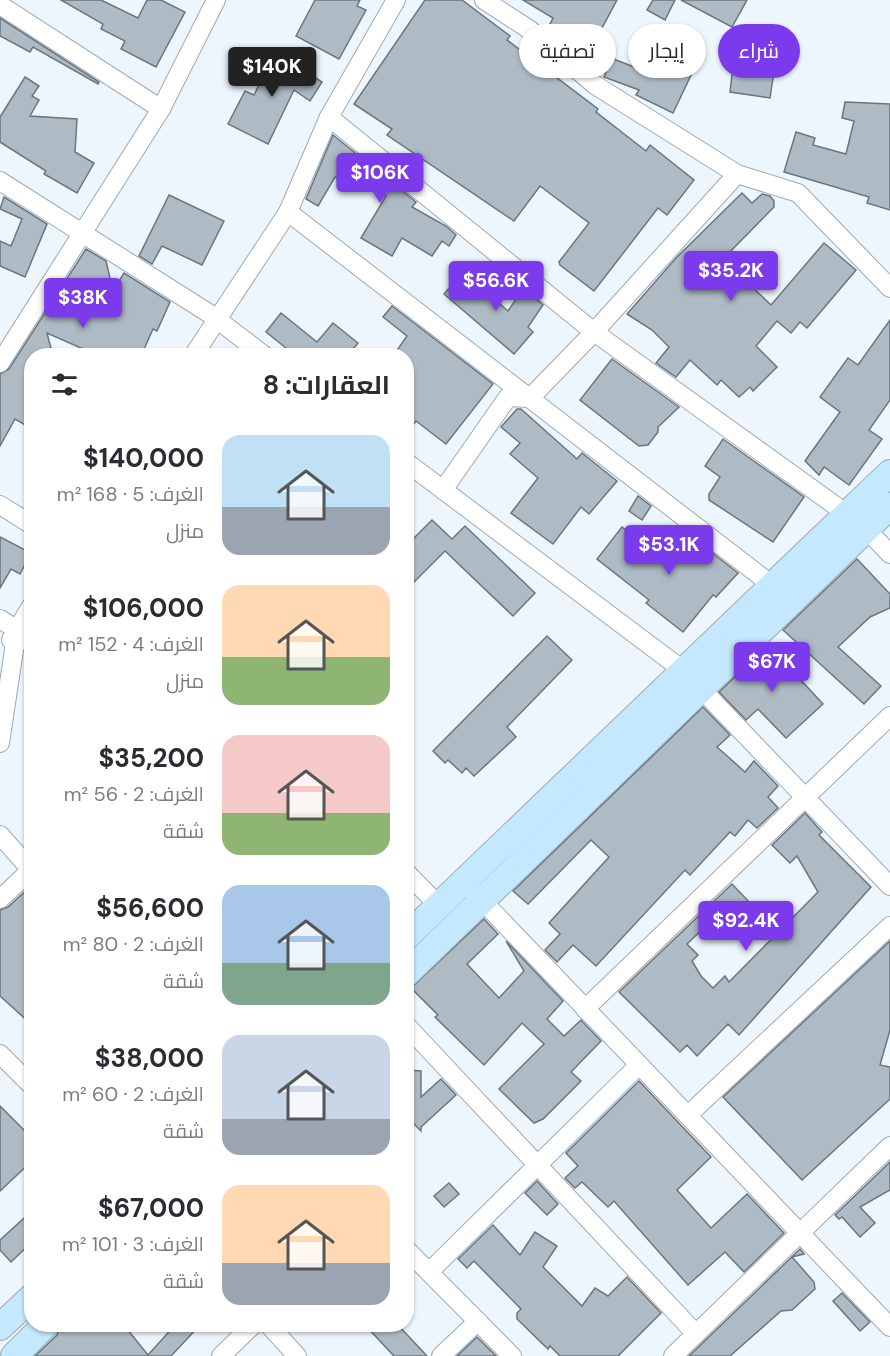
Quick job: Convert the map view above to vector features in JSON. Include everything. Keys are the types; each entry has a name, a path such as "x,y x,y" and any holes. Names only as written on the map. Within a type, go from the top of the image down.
{"main road":[{"path":"414,966 482,900 692,680 857,522 890,473"},
{"path":"857,522 890,506"},
{"path":"414,929 692,680"},
{"path":"0,1327 24,1304"},
{"path":"14,1356 38,1332"}],"street":[{"path":"0,363 161,109 216,0"},
{"path":"198,348 288,213 330,117 396,0"},
{"path":"484,0 530,30 595,85 737,174 798,193 890,288"},
{"path":"0,5 161,109"},
{"path":"330,117 594,332 857,522 890,554"},
{"path":"443,490 508,397 530,398 594,332 737,174"},
{"path":"0,181 217,319 255,348"},
{"path":"288,213 782,593"},
{"path":"414,468 692,680 890,886"},
{"path":"0,505 24,520"},
{"path":"0,658 24,618"},
{"path":"0,619 24,637"},
{"path":"0,743 17,630"},
{"path":"585,1009 890,716"},
{"path":"0,835 24,862"},
{"path":"0,899 24,877"},
{"path":"414,880 439,906"},
{"path":"465,882 890,1327"},
{"path":"688,1116 890,926"},
{"path":"414,1034 696,1334"},
{"path":"0,1054 24,1078"},
{"path":"429,1272 639,1065"},
{"path":"673,1356 890,1146"},
{"path":"414,1257 512,1356"},
{"path":"441,1356 478,1321"},
{"path":"221,1356 246,1332"},
{"path":"275,1332 297,1356"}],"building":[{"path":"61,0 101,0 138,18 147,0 161,0 185,12 156,67 121,49 125,41 101,29 103,24"},
{"path":"315,0 360,0 357,6 366,10 339,59 296,36"},
{"path":"425,0 462,0 510,36 507,40 519,49 519,78 557,78 598,109 596,112 646,151 650,145 694,180 667,215 658,208 594,291 559,262 589,223 540,186 514,221 387,135 392,129 354,104"},
{"path":"523,0 617,0 604,24 550,24 553,18"},
{"path":"653,0 675,0 665,20 647,10"},
{"path":"681,0 747,0 734,24 726,24"},
{"path":"0,18 99,82 98,84 33,47 30,52 0,36"},
{"path":"275,52 322,82 310,101 294,90 268,144 228,124 245,91 254,95"},
{"path":"616,60 628,65 628,78 690,78 673,113 636,95 639,90 607,78 616,78"},
{"path":"25,77 39,86 32,96 39,100 30,116 77,119 75,152 94,163 77,193 44,174 46,171 0,142 0,117"},
{"path":"732,78 773,78 770,98 730,92"},
{"path":"845,102 890,104 890,210 867,203 869,197 784,172 796,132 815,138 813,145 846,154 854,121 842,118"},
{"path":"333,135 416,202 412,207 446,226 456,235 449,246 442,241 432,256 402,238 392,256 361,238 386,196 352,178 348,184 335,177 318,206 306,199"},
{"path":"742,193 752,203 762,194 770,196 774,201 774,207 723,259 771,305 824,243 856,270 807,328 800,322 791,333 777,321 756,346 777,367 753,391 750,387 739,397 721,380 717,385 690,360 676,377 656,363 669,347 652,330 627,314 676,258"},
{"path":"169,195 224,221 202,265 162,246 152,264 139,256"},
{"path":"4,197 47,224 25,277 0,266 0,241 11,246 22,219 0,209"},
{"path":"86,249 106,261 113,291 124,273 170,302 157,331 153,329 145,348 81,348 47,333 51,348 24,348 24,424 15,419 0,446 0,374 9,369"},
{"path":"463,272 508,311 523,289 543,305 528,327 533,332 514,354 444,294"},
{"path":"392,306 493,384 446,444 416,421 414,424 414,348 399,348 407,336 383,317"},
{"path":"281,313 317,342 333,323 358,343 354,348 286,348 266,332"},
{"path":"890,320 890,400 869,430 882,439 849,485 824,467 819,475 805,461 840,412 820,397 848,358 858,365"},
{"path":"612,359 679,407 658,427 658,432 648,445 639,446 580,400"},
{"path":"517,409 521,409 577,459 582,453 617,481 589,514 581,507 553,544 511,513 538,478 510,454 520,443 501,427"},
{"path":"723,439 804,497 773,542 709,500 709,494 720,477 705,466"},
{"path":"638,496 651,506 642,520 629,511"},
{"path":"432,520 452,539 465,526 535,593 513,616 445,551 414,582 414,538"},
{"path":"622,527 654,553 657,548 672,561 693,538 738,573 716,597 713,595 683,632 646,603 649,600 597,559"},
{"path":"0,537 24,549 24,566 20,574 11,569 0,588"},
{"path":"857,559 890,594 890,608 870,617 838,647 881,686 864,704 783,630"},
{"path":"547,636 572,660 507,727 516,737 474,776 466,768 462,773 448,760 445,763 433,751"},
{"path":"768,645 823,704 786,738 758,709 746,720 719,692"},
{"path":"703,707 730,735 717,747 745,772 754,761 778,786 768,797 778,808 757,828 748,820 735,836 730,832 690,875 685,870 596,966 573,945 557,962 545,950 560,934 549,923 609,857 591,840 528,904 513,891"},
{"path":"805,813 822,832 819,835 871,887 739,1035 728,1024 697,1056 687,1045 680,1052 619,992 732,884 754,907 739,917 730,903 687,944 698,955 692,961 701,976 713,988 725,976 729,982 818,892 797,856 790,863 772,845"},
{"path":"24,892 24,1018 0,996 0,910 8,907"},
{"path":"484,919 498,934 467,964 499,998 524,971 506,941 563,1001 547,1019 564,1036 581,1020 601,1041 571,1072 581,1081 543,1119 534,1123 499,1089 544,1044 522,1023 484,1065 435,1017 438,1015 414,991 414,985"},
{"path":"890,941 890,1030 880,1065 890,1067 890,1099 802,1180 723,1097"},
{"path":"414,1071 421,1071 421,1097 441,1079 456,1095 421,1127 421,1131 414,1124"},
{"path":"639,1081 711,1157 677,1190 711,1228 747,1194 784,1233 744,1272 725,1252 688,1285 614,1201 608,1207 582,1182 575,1188 565,1178 578,1166 566,1153"},
{"path":"0,1106 24,1130 24,1168 0,1191"},
{"path":"890,1162 890,1190 860,1207 875,1223 860,1237 842,1217 839,1219 835,1215"},
{"path":"537,1181 558,1204 547,1215 525,1193"},
{"path":"449,1183 459,1194 444,1207 434,1196"},
{"path":"24,1218 24,1250 11,1262 0,1250 0,1240"},
{"path":"493,1225 520,1255 535,1232 557,1246 543,1267 582,1306 595,1288 608,1296 627,1277 661,1313 618,1356 560,1356 550,1346 548,1349 517,1319 517,1313 521,1309 474,1261 467,1268 458,1259"},
{"path":"800,1249 804,1254 792,1257 814,1282 815,1289 792,1310 781,1311 730,1356 689,1356"},
{"path":"842,1293 870,1322 860,1331 833,1301"},
{"path":"58,1332 129,1332 148,1355 169,1332 194,1332 171,1356 35,1356"},
{"path":"372,1332 404,1332 427,1356 394,1356"},
{"path":"477,1337 496,1356 457,1356"}]}
